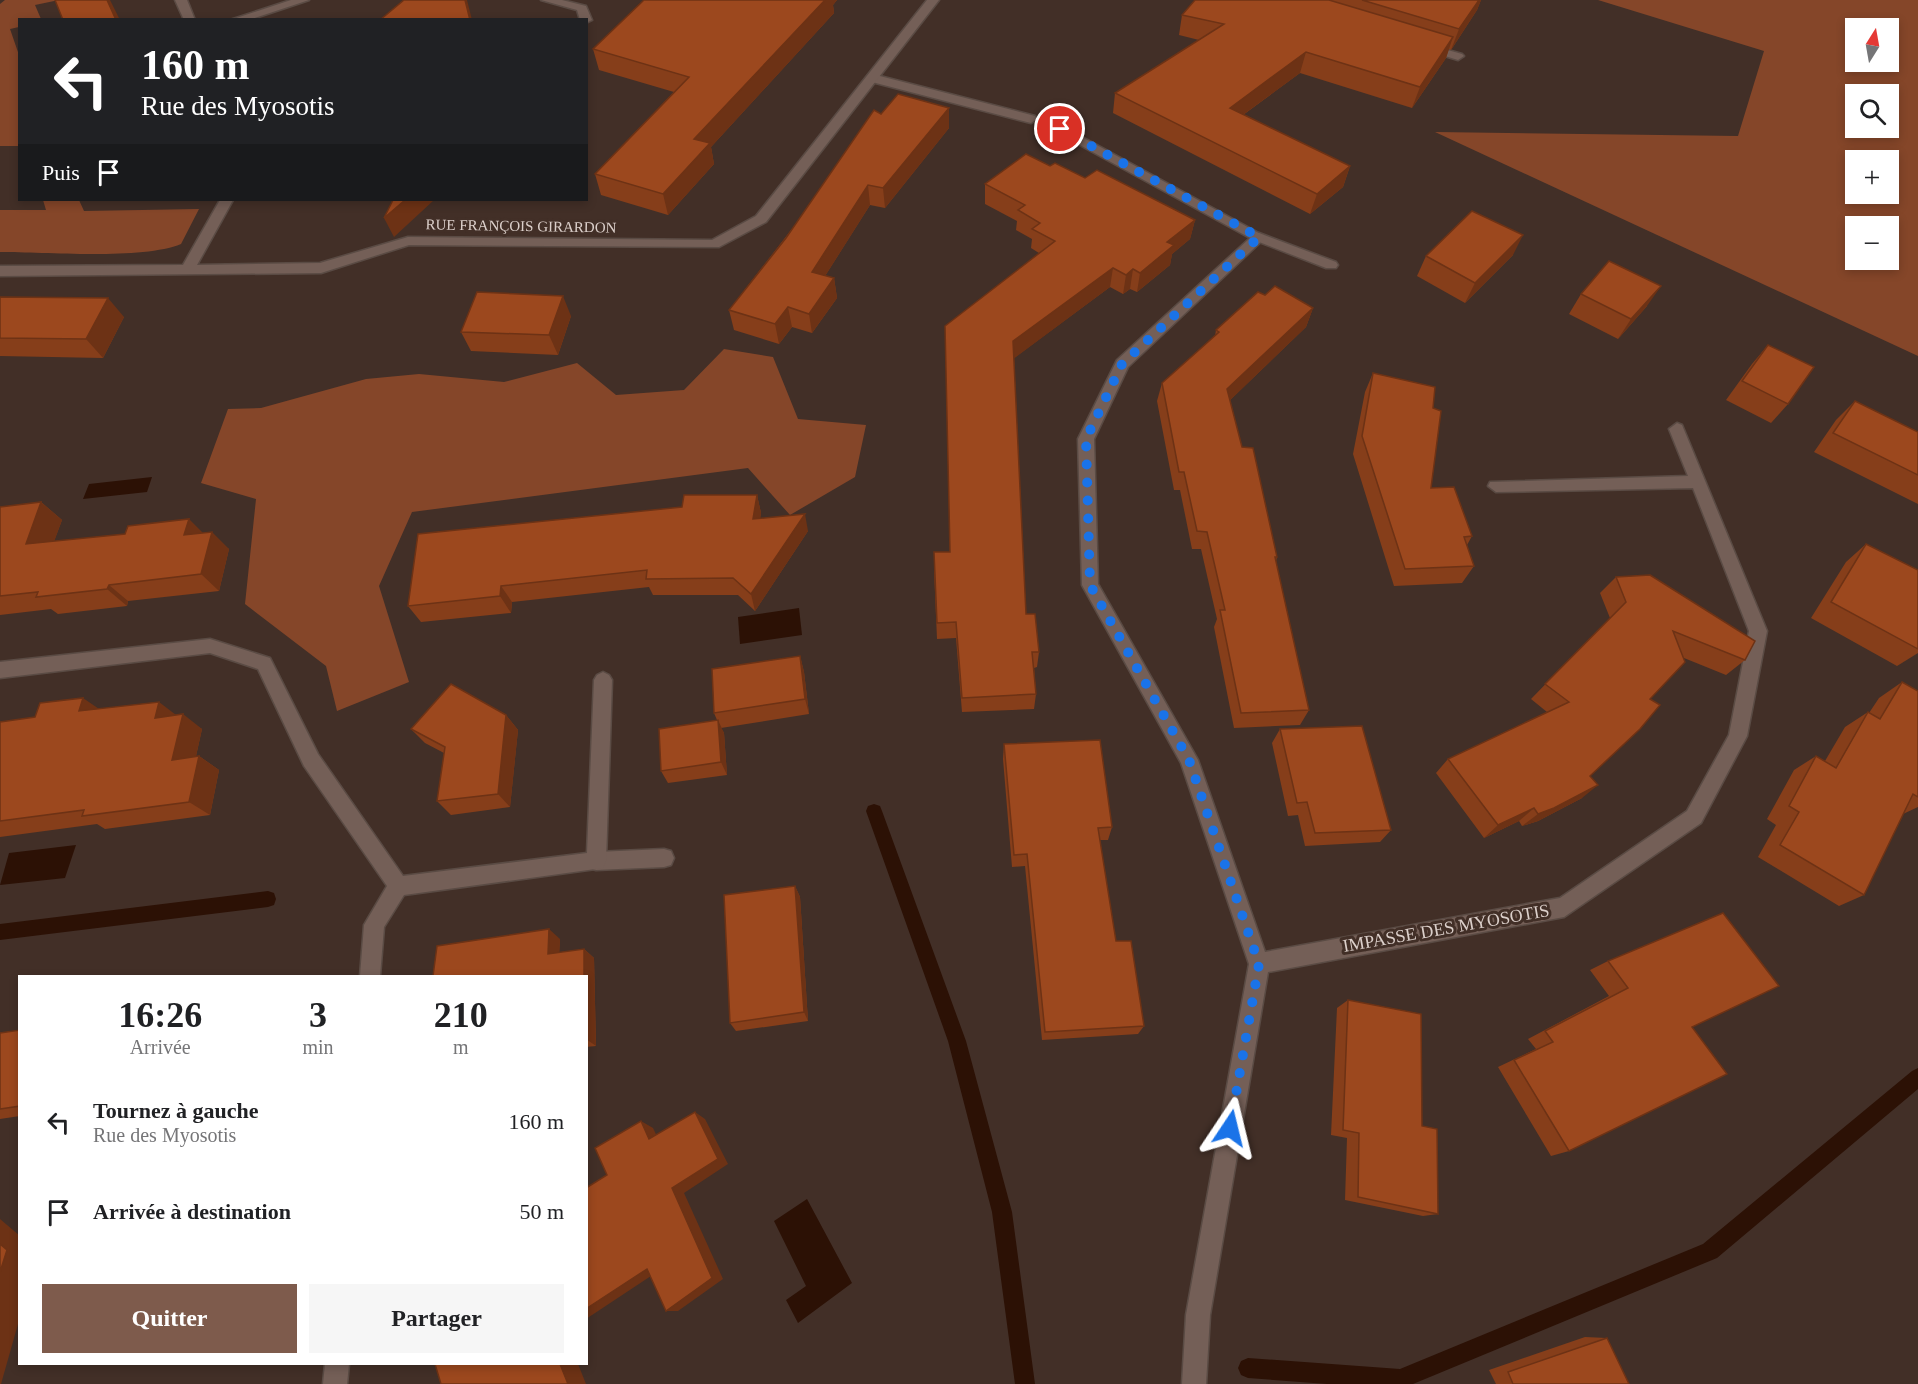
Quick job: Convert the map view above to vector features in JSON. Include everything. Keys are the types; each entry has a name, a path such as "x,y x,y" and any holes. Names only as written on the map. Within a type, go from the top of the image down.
{"street":[{"path":"181,0 189,18"},
{"path":"242,18 303,0"},
{"path":"547,0 582,8 585,18"},
{"name":"RUE FRANÇOIS GIRARDON","path":"0,271 321,268 408,241 714,244 761,219 933,0"},
{"path":"1414,43 1458,56"},
{"path":"872,78 1031,119"},
{"path":"1060,129 1259,237 1331,266"},
{"path":"186,271 225,201"},
{"path":"1194,1384 1198,1315 1259,964 1189,760 1090,585 1086,439 1122,364 1259,237"},
{"name":"IMPASSE DES MYOSOTIS","path":"1259,964 1564,907 1694,817 1738,736 1758,632 1677,429"},
{"path":"1496,486 1698,483"},
{"path":"0,670 210,646 264,663 311,760 398,885"},
{"path":"596,861 603,680"},
{"path":"398,885 596,861 664,858"},
{"path":"370,975 374,925 398,885"},
{"path":"335,1384 337,1365"}],"shaded area":[{"path":"5,0 59,0 35,5 41,18 18,18 18,27 10,29 18,52 18,146 0,146 0,4"},
{"path":"1598,0 1918,0 1918,356 1435,132 1738,136 1764,51"},
{"path":"43,201 79,201 84,211 199,209 181,244 164,249 119,254 0,252 0,210 46,210"},
{"path":"724,349 773,357 798,419 866,425 855,477 790,515 748,468 412,512 379,586 409,682 337,711 326,666 245,604 256,499 201,483 228,409 261,408 366,379 419,374 504,382 577,363 616,395 684,390"},
{"path":"152,477 147,492 83,499 89,484"},
{"path":"799,608 802,635 740,644 738,617"},
{"path":"76,845 65,878 0,885 9,853"},
{"path":"807,1199 852,1283 798,1323 786,1300 806,1286 774,1221"}],"building":[{"path":"55,0 107,0 115,18 62,18"},
{"path":"404,0 465,0 470,18 382,18"},
{"path":"644,0 825,0 694,139 710,143 663,194 595,174 689,77 593,49"},
{"path":"1195,0 1329,0 1453,37 1420,87 1306,52 1230,108 1350,166 1317,194 1115,93 1224,24 1182,15"},
{"path":"1362,0 1479,0 1459,29"},
{"path":"898,94 949,108 883,188 868,185 812,272 834,278 809,314 788,307 775,324 729,310 786,238 874,110 881,114"},
{"path":"1026,154 1050,166 1055,163 1085,178 1097,170 1195,220 1167,242 1174,245 1140,273 1133,269 1126,275 1113,268 1013,341 1026,614 1035,614 1039,652 1032,652 1036,694 962,698 956,622 937,623 934,552 950,552 945,326 1055,241 1032,229 1040,223 1018,210 1025,205 985,184"},
{"path":"392,201 404,201 384,218"},
{"path":"1472,211 1523,235 1475,283 1426,256"},
{"path":"1609,261 1661,286 1631,319 1581,294"},
{"path":"1275,286 1313,308 1227,389 1242,447 1253,448 1309,710 1241,713 1220,610 1225,610 1207,532 1197,531 1184,472 1179,472 1162,383 1219,332 1216,330 1258,292 1265,295"},
{"path":"477,292 563,296 549,335 461,332"},
{"path":"0,297 108,298 86,339 0,338"},
{"path":"1768,345 1814,367 1788,404 1742,381"},
{"path":"1373,373 1435,387 1433,408 1441,411 1431,488 1454,487 1472,536 1464,537 1474,566 1405,569 1362,436"},
{"path":"1855,401 1918,432 1918,475 1833,433"},
{"path":"684,495 757,495 753,519 805,514 751,594 733,578 646,579 647,570 501,586 500,596 408,606 418,534 682,507"},
{"path":"41,502 26,544 125,534 128,526 189,519 184,535 212,532 201,574 109,585 107,589 36,597 38,592 0,596 0,507"},
{"path":"1866,544 1918,570 1918,649 1831,602"},
{"path":"1650,575 1755,641 1745,660 1673,631 1685,662 1650,699 1660,705 1640,729 1590,776 1598,785 1554,808 1538,814 1534,808 1498,825 1448,759 1569,702 1545,684 1626,602 1616,577"},
{"path":"800,656 805,699 714,713 712,669"},
{"path":"1902,682 1918,691 1918,797 1913,794 1864,895 1780,845 1799,812 1789,806 1816,756 1836,768 1868,712 1880,719"},
{"path":"451,684 506,715 498,794 437,801 445,747 411,729"},
{"path":"83,698 79,711 159,702 155,718 183,714 172,760 199,756 189,802 82,816 84,810 0,821 0,722 35,717 40,703"},
{"path":"718,720 721,762 661,771 659,729"},
{"path":"1362,726 1391,830 1315,833 1307,802 1297,803 1280,729"},
{"path":"1100,740 1112,827 1098,828 1116,941 1131,941 1144,1026 1045,1032 1027,854 1014,855 1004,744"},
{"path":"795,886 804,1012 730,1023 724,895"},
{"path":"1723,913 1779,986 1692,1027 1727,1074 1569,1151 1514,1060 1553,1042 1545,1031 1628,988 1608,961"},
{"path":"549,929 548,954 584,949 584,975 433,975 437,946"},
{"path":"1348,1000 1421,1014 1422,1126 1437,1129 1438,1214 1358,1197 1359,1133 1343,1130"},
{"path":"18,1030 18,1106 0,1109 0,1033"},
{"path":"695,1112 718,1159 672,1188 712,1278 666,1311 647,1269 588,1308 588,1187 607,1175 595,1148 641,1121 649,1139"},
{"path":"0,1244 7,1250 0,1272"},
{"path":"1607,1338 1629,1384 1513,1384 1508,1372"},
{"path":"435,1365 560,1365 568,1384 441,1384"}],"waterway":[{"path":"874,811 957,1041 1002,1212 1025,1384"},
{"path":"0,932 268,899"},
{"path":"1248,1368 1400,1379 1710,1251 1918,1077"}],"route":[{"path":"1060,129 1259,237 1122,364 1086,439 1090,585 1189,760 1259,964 1230,1128"}]}
